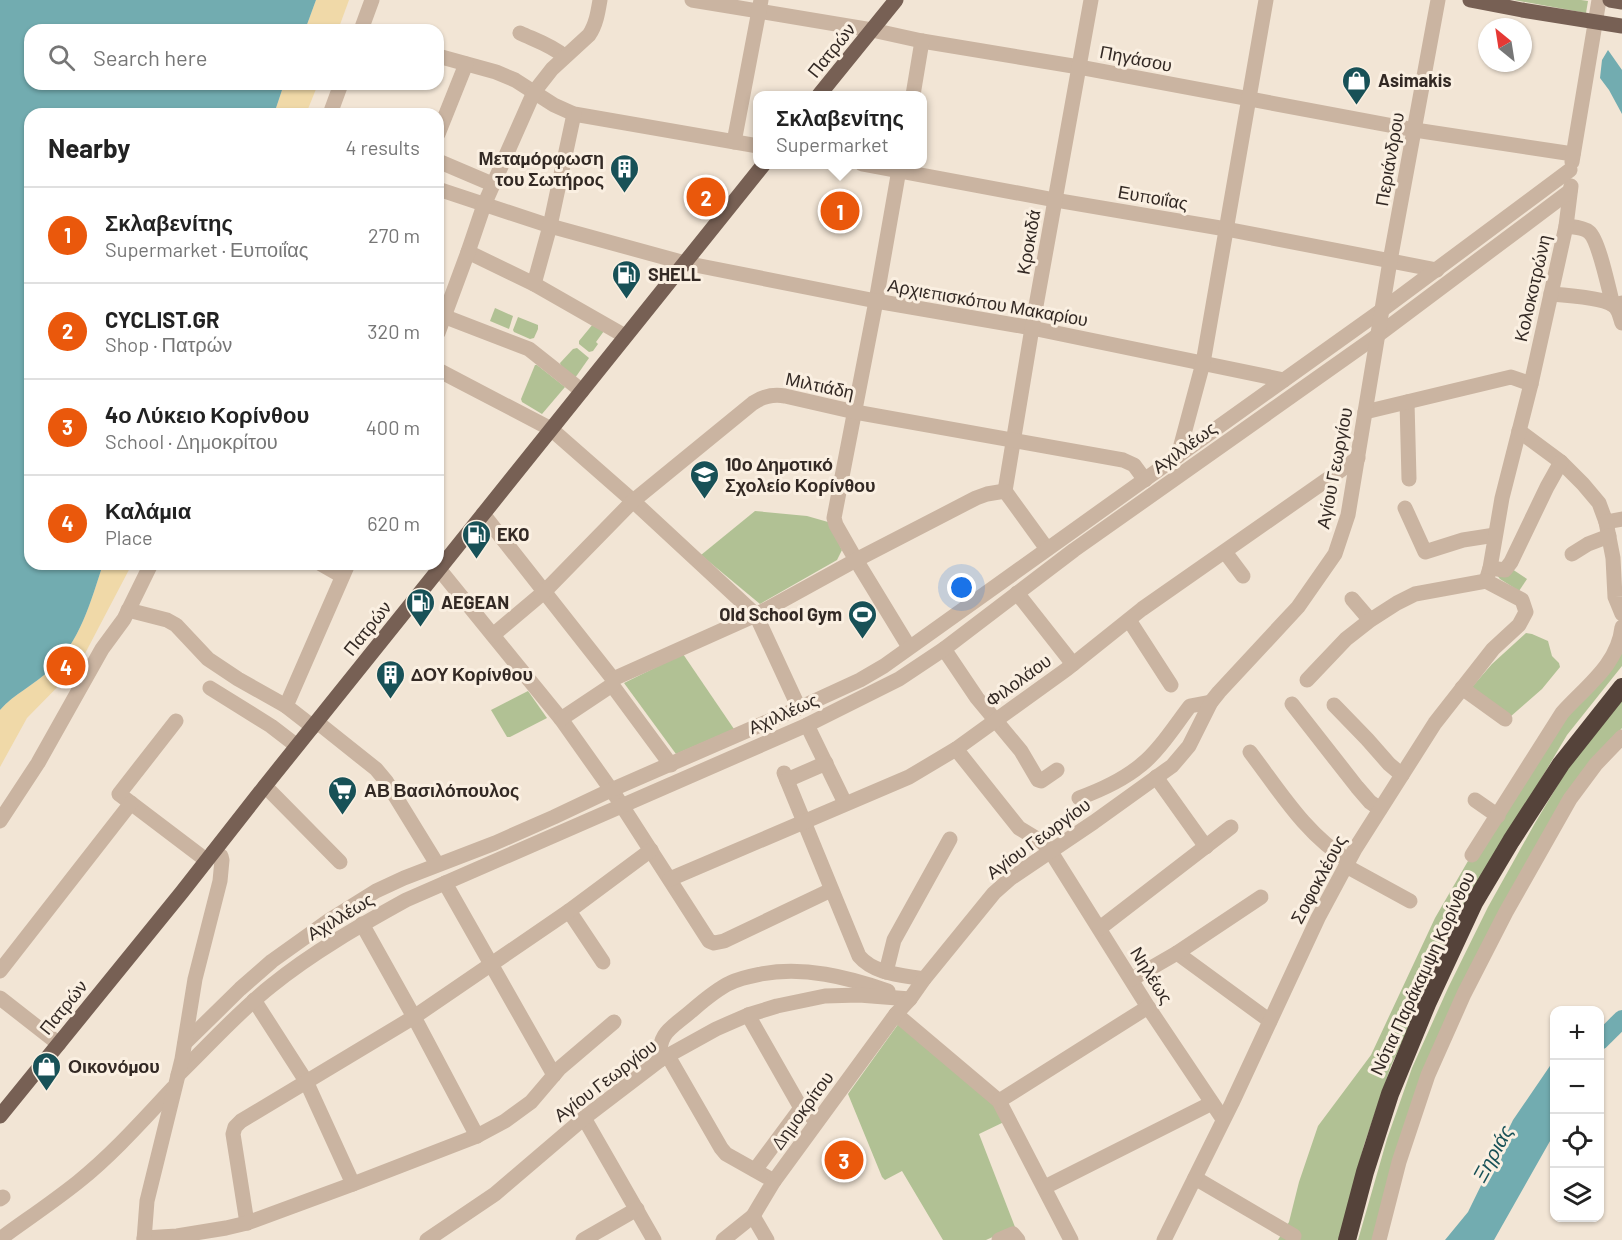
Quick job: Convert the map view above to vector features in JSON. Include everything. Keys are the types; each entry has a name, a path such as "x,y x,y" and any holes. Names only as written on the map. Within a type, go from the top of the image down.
{"highway":[{"name":"Νότια Παράκαμψη Κορίνθου","path":"1347,1240 1365,1172 1390,1094 1423,1014 1474,903 1561,764 1622,687"}],"main road":[{"name":"Πατρών","path":"823,91 896,0"},
{"path":"1470,0 1622,26"},
{"path":"1610,0 1622,2"},
{"name":"Πατρών","path":"444,563 761,169"},
{"name":"Πατρών","path":"0,1116 175,901 438,570"}],"street":[{"path":"363,24 372,0"},
{"path":"444,308 468,252 492,184 534,92 564,56 583,41 593,29 600,0"},
{"name":"Πηγάσου","path":"692,0 760,6 922,41 1414,130 1573,154"},
{"name":"Κροκιδά","path":"1005,491 1091,0"},
{"path":"1178,456 1203,363 1266,0"},
{"name":"Περιάνδρου","path":"1378,330 1438,0"},
{"name":"Κολοκοτρώνη","path":"1488,575 1502,498 1531,384 1566,226 1570,170 1599,0"},
{"path":"734,142 760,6"},
{"path":"520,33 542,42 564,56"},
{"path":"914,91 922,41"},
{"path":"444,58 496,72 515,80 554,105 574,114 753,145"},
{"path":"444,119 466,64"},
{"path":"335,108 340,90"},
{"path":"534,284 550,226 574,114"},
{"path":"444,164 492,184"},
{"path":"899,169 834,518 856,560 909,647"},
{"name":"Ευποιΐας","path":"904,169 1055,200 1226,229 1437,270"},
{"name":"Αχιλλέως","path":"185,1044 240,989 273,961 305,937 376,891 437,864 505,839 799,708 860,680 884,666 1382,310 1570,170"},
{"name":"Αρχιεπισκόπου Μακαρίου","path":"444,191 550,226 685,263 876,301 1032,328 1284,380"},
{"name":"Αχιλλέως","path":"0,1239 95,1167 144,1120 177,1080 254,1000 320,950 406,900 807,724 899,679 1570,191"},
{"path":"1566,226 1585,230 1594,239 1618,304 1622,323"},
{"path":"468,252 534,284 626,336"},
{"path":"1551,294 1618,304"},
{"path":"444,316 529,349 582,391"},
{"name":"Αγίου Γεωργίου","path":"427,1240 495,1194 584,1118 664,1058 716,1029 748,1015 777,1006 825,996 859,995 910,999 994,893 1011,878 1172,765 1189,746 1211,702 1298,607 1335,554 1348,515 1378,330"},
{"path":"444,373 551,429 756,615 799,708"},
{"path":"1365,412 1511,377 1531,384"},
{"name":"Μιλτιάδη","path":"494,634 544,592 633,501 759,399 776,394 855,412 1123,460 1134,465 1145,480"},
{"path":"1407,402 1409,479"},
{"path":"1519,431 1561,462 1599,503 1613,558 1615,597 1622,614"},
{"name":"Φιλολάου","path":"670,879 909,777 956,749 1073,664 1142,609 1358,458"},
{"path":"1307,680 1340,645 1383,611 1415,594 1505,570 1511,562 1546,487 1561,462"},
{"path":"561,719 612,682 756,615 976,498 996,491 1005,491 1047,549"},
{"path":"1405,508 1425,552 1463,540 1495,535"},
{"path":"483,514 612,682 671,765"},
{"path":"1572,554 1622,519"},
{"path":"1225,552 1243,576"},
{"path":"0,821 38,763 95,661 119,626 149,570"},
{"path":"286,706 345,570"},
{"path":"440,570 561,719 622,806 706,938 714,943 724,941 831,890"},
{"name":"Σοφοκλέους","path":"1164,1240 1222,1119 1232,1103 1318,918 1347,863 1435,723 1493,649 1519,626 1526,612 1522,600 1488,575"},
{"path":"1017,593 1073,664"},
{"path":"1352,599 1370,620"},
{"path":"128,610 167,620 176,625 208,659 315,724 376,769 386,781 437,864"},
{"path":"1129,620 1171,685"},
{"path":"1472,855 1562,713 1608,665 1616,652 1622,627"},
{"path":"944,648 978,698 1021,751 1038,780 1041,781 1057,770"},
{"path":"210,688 271,726 297,746"},
{"path":"1462,688 1505,719"},
{"path":"1079,798 1104,789 1141,766 1190,706 1211,702"},
{"path":"1292,704 1357,787 1370,802 1380,809"},
{"path":"1334,705 1402,775"},
{"path":"176,721 119,794 208,858 220,856 222,869 195,979 185,1044 147,1201 142,1236 177,1236 247,1223 477,1136 505,1121 531,1102 560,1068 614,1022"},
{"path":"807,724 845,803"},
{"path":"1379,1240 1398,1162 1428,1075 1464,994 1506,912 1570,799 1596,764 1622,737"},
{"name":"Νηλέως","path":"956,749 1019,828 1037,838 1051,852 1148,1007 1222,1119"},
{"path":"1250,752 1326,846 1347,863 1410,901"},
{"path":"826,763 785,776 860,956 865,963 886,972 924,979"},
{"path":"1156,777 1206,847"},
{"path":"265,786 340,861"},
{"path":"1474,800 1498,816"},
{"path":"0,971 131,803"},
{"path":"1100,928 1231,827"},
{"path":"886,972 894,940 950,839"},
{"path":"247,1223 233,1134 235,1127 241,1121 414,1017 569,911 651,850"},
{"path":"445,883 554,1075"},
{"path":"1132,979 1177,953 1261,897"},
{"path":"569,911 603,962"},
{"path":"362,924 477,1136"},
{"path":"1177,953 1270,1021"},
{"path":"774,1181 721,1149 664,1058 660,1043 666,1032 730,983 780,971 820,973 861,982 910,999"},
{"path":"0,998 58,1044"},
{"name":"Δημοκρίτου","path":"723,1240 753,1216 774,1181 896,1014 910,999"},
{"path":"254,1000 306,1081 353,1184"},
{"path":"999,1101 1148,1007"},
{"path":"896,1014 999,1101 1071,1240"},
{"path":"748,1015 801,1108 817,1122"},
{"path":"1045,1187 1212,1103"},
{"path":"755,1170 801,1108"},
{"path":"584,1118 654,1240"},
{"path":"1195,1178 1282,1235"},
{"path":"583,1240 636,1209"},
{"path":"753,1216 767,1240"}],"green space":[{"path":"1514,0 1581,0 1588,1 1586,13"},
{"path":"495,308 513,316 509,329 490,321"},
{"path":"518,317 538,325 534,338 530,339 514,332"},
{"path":"593,324 604,331 593,351 589,352 579,344 579,341"},
{"path":"577,348 589,358 575,378 560,363 573,349"},
{"path":"535,365 565,387 542,414 522,402 521,399"},
{"path":"755,511 807,516 828,522 842,550 837,560 760,604 701,555"},
{"path":"1512,569 1527,579 1519,591 1496,574"},
{"path":"1526,633 1548,641 1552,656 1560,667 1542,689 1510,717 1472,687 1492,664"},
{"path":"1622,647 1622,666 1567,735 1467,904 1391,1066 1364,1145 1339,1240 1278,1240 1289,1222 1299,1182 1318,1126 1371,1055 1435,918 1468,861 1473,862 1560,723"},
{"path":"683,654 734,729 676,754 624,683"},
{"path":"528,691 547,718 507,737 491,710"},
{"path":"1622,693 1622,728 1609,743 1455,998 1373,1240 1358,1240 1387,1139 1412,1068 1448,988 1488,907 1535,823 1574,758"},
{"path":"899,1023 996,1103 1004,1122 979,1134 1015,1227 986,1240 943,1240 902,1171 885,1180 882,1177 848,1094"}],"sand":[{"path":"316,0 349,0 340,24 307,24"},
{"path":"282,90 316,90 308,108 276,108"},
{"path":"101,570 129,570 79,665 27,718 0,767 0,710 50,670 60,659 77,634"}],"water":[{"path":"0,0 316,0 307,24 24,24 24,90 282,90 276,108 24,108 24,570 101,570 83,620 69,647 50,670 0,710"},
{"path":"1608,50 1622,70 1622,114 1600,78 1602,60"},
{"path":"1550,1066 1550,1141 1494,1240 1445,1240 1468,1212 1513,1120"}],"waterway":[{"name":"Ξηριάς","path":"1604,1037 1622,1019"}],"place":[{"name":"Asimakis","path":"1357,106"},
{"name":"Μεταμόρφωση του Σωτήρος","path":"625,194"},
{"name":"CYCLIST.GR","path":"706,197"},
{"name":"Σκλαβενίτης","path":"840,211"},
{"name":"SHELL","path":"627,300"},
{"name":"10ο Δημοτικό Σχολείο Κορίνθου","path":"704,500"},
{"name":"EKO","path":"476,560"},
{"name":"AEGEAN","path":"420,628"},
{"name":"Old School Gym","path":"863,640"},
{"name":"Καλάμια","path":"66,666"},
{"name":"ΔΟΥ Κορίνθου","path":"390,700"},
{"name":"ΑΒ Βασιλόπουλος","path":"343,816"},
{"name":"Οικονόμου","path":"47,1092"},
{"name":"4ο Λύκειο Κορίνθου","path":"844,1160"}]}
